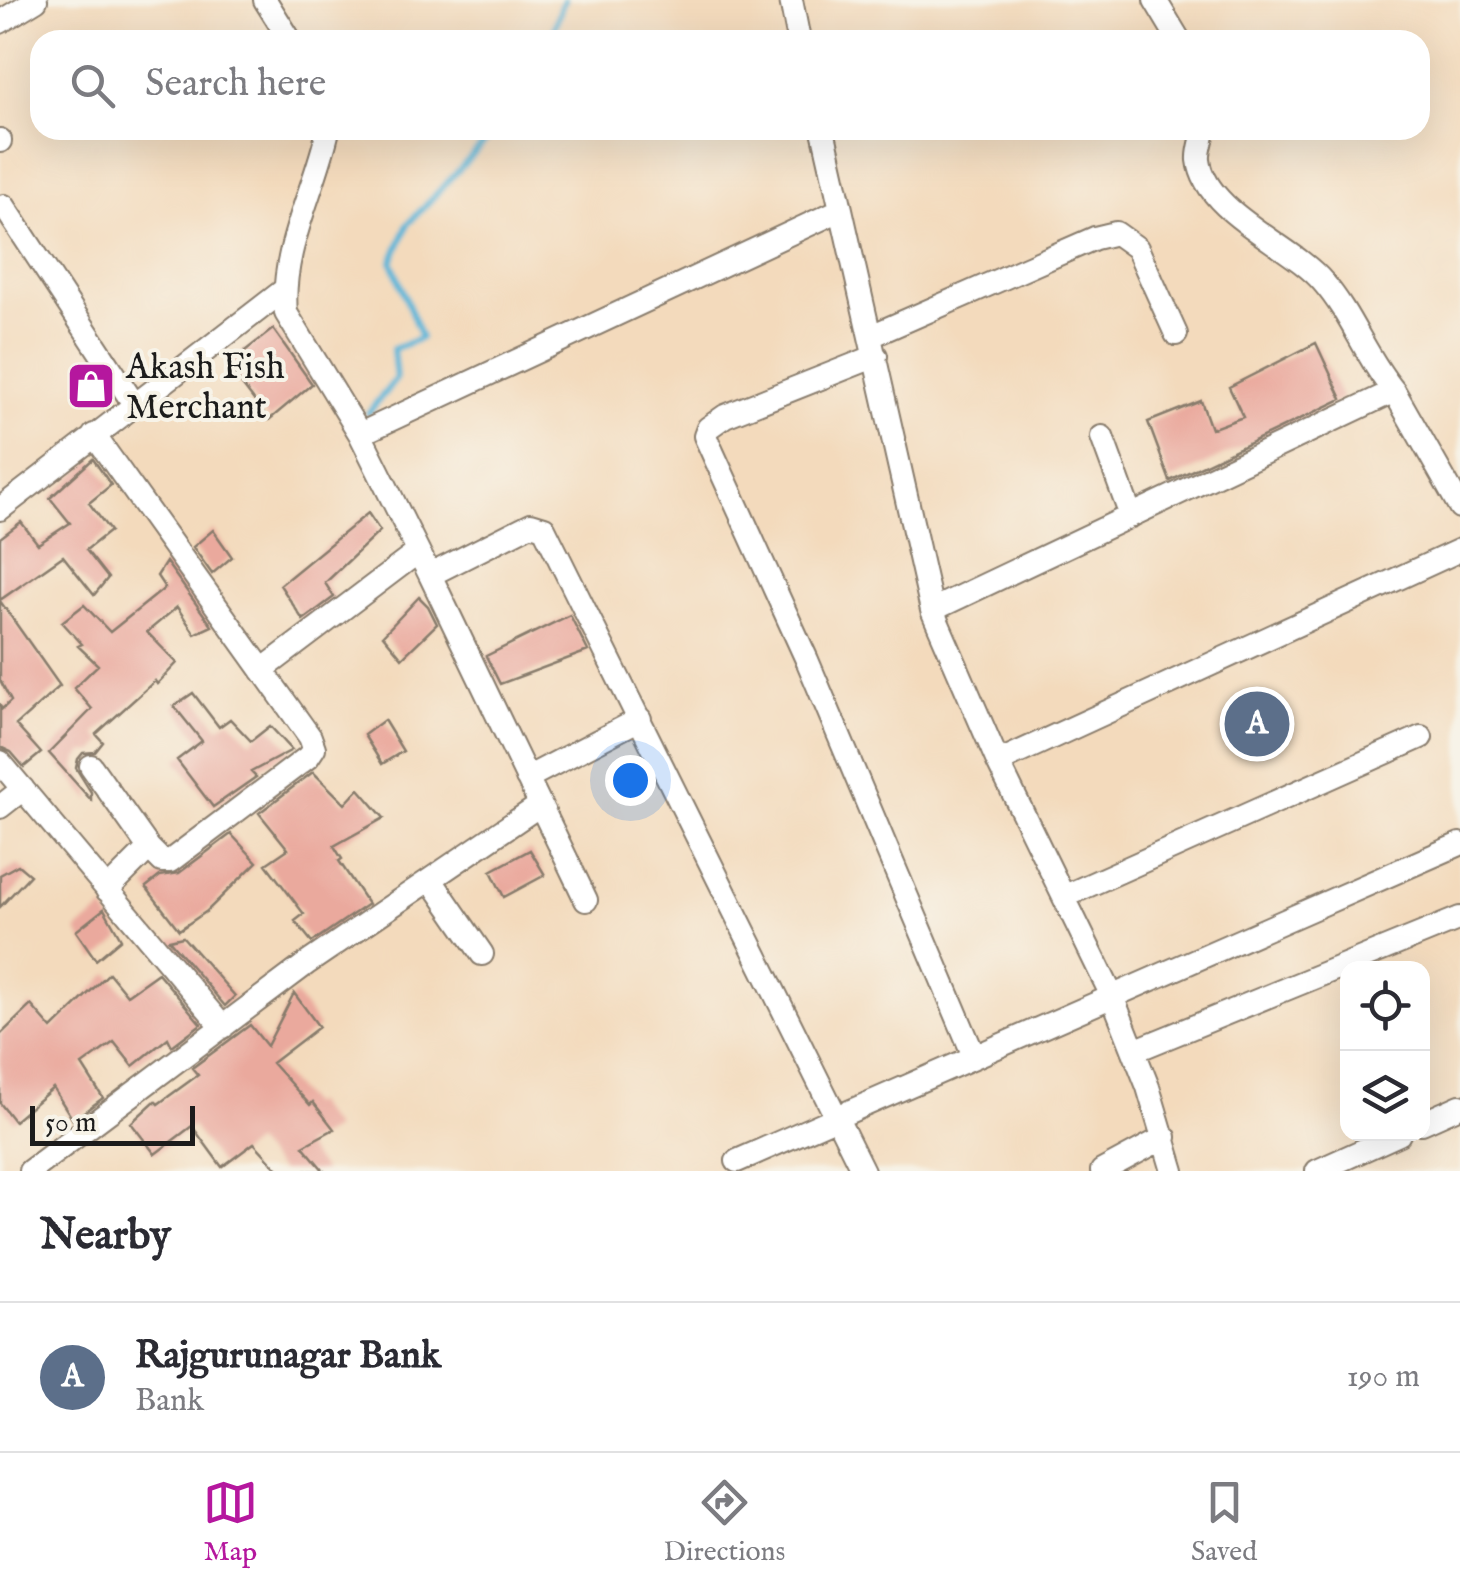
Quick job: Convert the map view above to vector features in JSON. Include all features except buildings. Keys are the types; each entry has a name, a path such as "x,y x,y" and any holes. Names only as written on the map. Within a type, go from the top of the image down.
{"street":[{"path":"0,22 36,0"},
{"path":"265,0 284,30"},
{"path":"791,0 797,30"},
{"path":"1155,0 1173,30"},
{"path":"326,140 289,258 284,290 286,313 360,434 586,900"},
{"path":"825,140 932,610 998,762 1112,996 1165,1137 1173,1171"},
{"path":"1202,140 1199,160 1221,202 1322,279 1394,391 1460,507"},
{"path":"4,206 134,404"},
{"path":"360,434 840,210"},
{"path":"974,1056 807,660 705,436 708,428 725,416 1095,238 1116,234 1137,248 1176,334"},
{"path":"0,508 284,290"},
{"path":"932,610 1394,391"},
{"path":"91,766 150,848 162,860 170,861 308,757 314,748 310,736 94,436"},
{"path":"1102,437 1131,516"},
{"path":"430,575 531,524 544,528 863,1171"},
{"path":"998,762 1460,550"},
{"path":"262,670 418,552"},
{"path":"527,778 640,719"},
{"path":"1065,896 1421,736"},
{"path":"0,762 223,1026"},
{"path":"0,807 22,789"},
{"path":"30,1171 306,964 540,805"},
{"path":"738,1160 1460,844"},
{"path":"107,890 150,848"},
{"path":"431,880 482,954"},
{"path":"1134,1051 1460,918"},
{"path":"1430,1119 1460,1106"},
{"path":"1102,1171 1165,1137"},
{"path":"1318,1171 1384,1141"}],"waterway":[{"path":"554,30 564,0"},
{"path":"368,413 396,379 393,349 421,338 392,262 408,224 487,140"}],"place":[{"name":"Akash Fish Merchant","path":"91,386"},
{"name":"Rajgurunagar Bank","path":"1257,724"}]}
